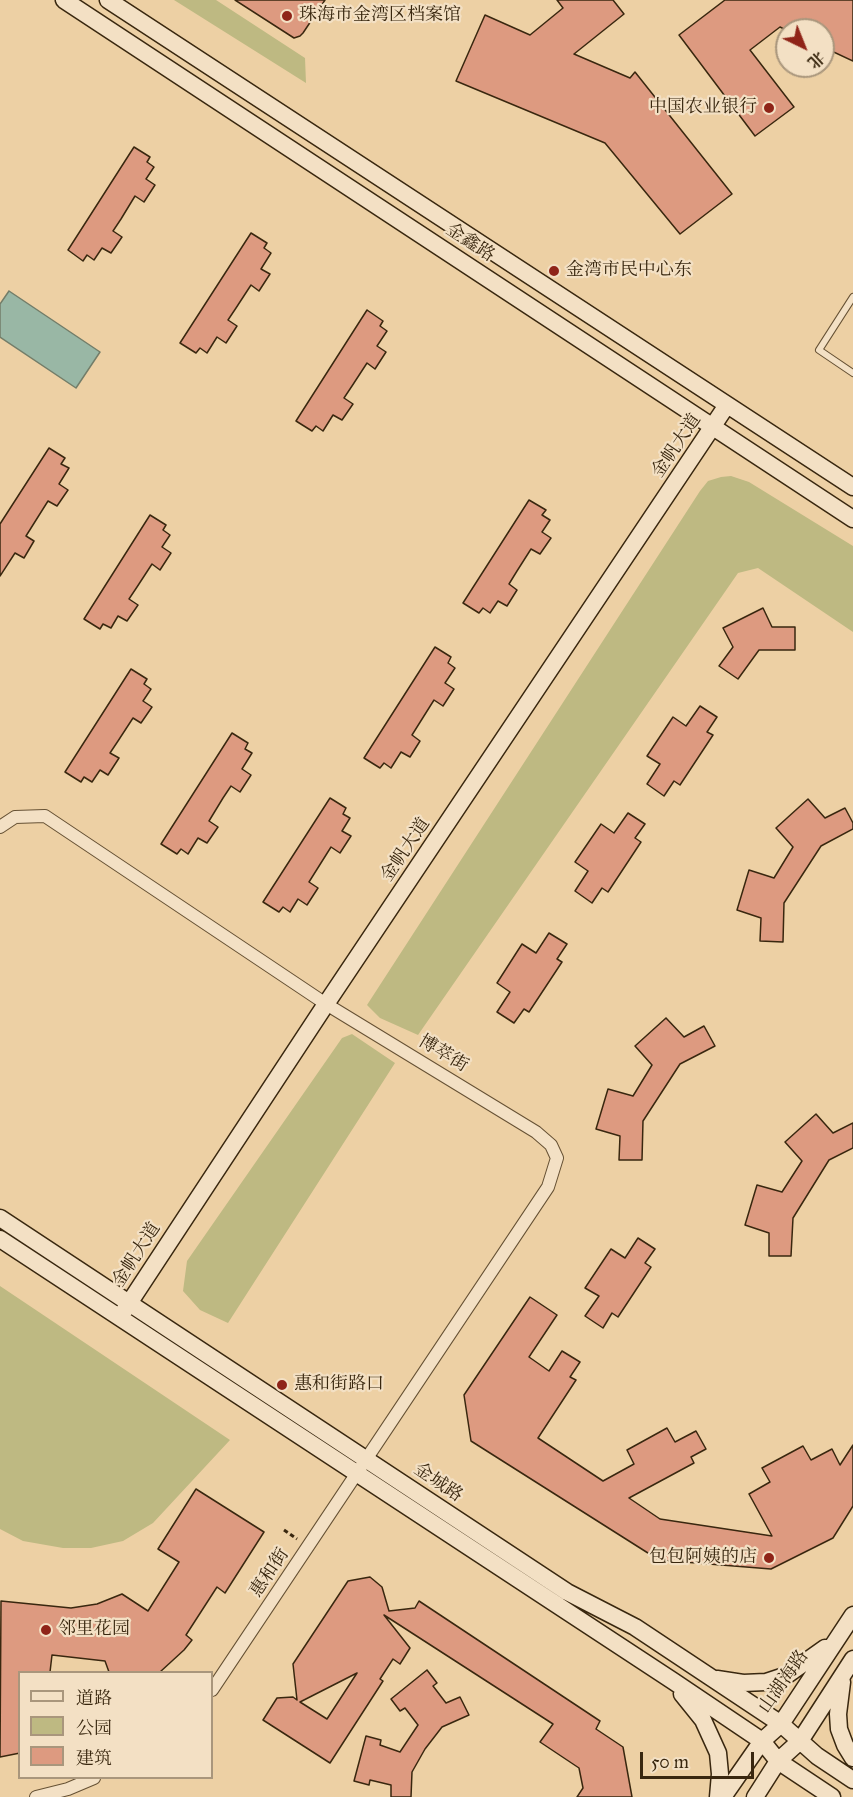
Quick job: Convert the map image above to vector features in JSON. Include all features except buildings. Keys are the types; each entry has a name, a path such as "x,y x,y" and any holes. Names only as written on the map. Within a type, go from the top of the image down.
{"street":[{"path":"48,0 69,3"},
{"name":"金鑫路","path":"108,0 853,488"},
{"name":"金鑫路","path":"69,3 853,519"},
{"name":"金帆大道","path":"120,1317 326,1004 728,405"},
{"name":"博萃街","path":"0,827 15,817 45,816 326,1004 536,1132 552,1145 557,1158 548,1186 367,1459"},
{"name":"金城路","path":"0,1218 567,1592 635,1627 781,1724 817,1756 853,1780"},
{"name":"金城路","path":"0,1239 673,1681 762,1741 778,1761 832,1797"},
{"name":"惠和街","path":"213,1689 367,1459"},
{"name":"山湖海路","path":"723,1797 762,1741 781,1724 853,1615"},
{"path":"710,1678 743,1683 766,1682 797,1669 838,1637"},
{"path":"755,1797 778,1761 801,1742 849,1666"},
{"path":"849,1666 839,1695 838,1714 839,1729 844,1745 853,1758"},
{"path":"673,1681 703,1720 718,1753 720,1774 718,1797"},
{"path":"36,1797 68,1790 92,1779"}],"lane":[{"path":"853,297 819,350 853,373"}],"green space":[{"path":"174,0 216,0 305,58 306,83"},
{"path":"731,476 749,482 853,546 853,632 758,568 738,573 418,1035 380,1018 367,1005 700,491 708,481"},
{"path":"352,1034 395,1063 228,1323 200,1310 183,1291 187,1261 342,1038"},
{"path":"0,1286 230,1440 153,1523 123,1541 91,1548 63,1548 23,1541 0,1529"}],"shaded area":[{"path":"9,291 100,352 76,388 0,337 0,304"}],"place":[{"name":"珠海市金湾区档案馆","path":"287,16"},
{"name":"中国农业银行","path":"769,108"},
{"name":"金湾市民中心东","path":"554,271"},
{"name":"惠和街路口","path":"282,1385"},
{"name":"包包阿姨的店","path":"769,1558"},
{"name":"邻里花园","path":"46,1630"}]}
